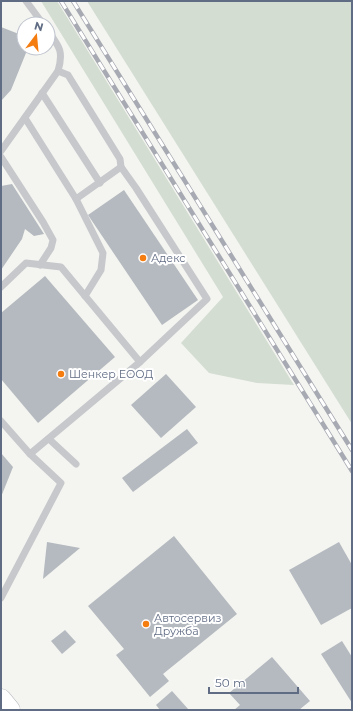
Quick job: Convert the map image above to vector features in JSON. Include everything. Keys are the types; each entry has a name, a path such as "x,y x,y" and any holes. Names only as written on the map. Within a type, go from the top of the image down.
{"main road":[{"path":"1,699 10,710"}],"lane":[{"path":"26,1 37,16"},
{"path":"1,151 58,70 62,57 56,42"},
{"path":"30,454 140,362 207,299 121,167 120,159 68,75 58,70"},
{"path":"42,93 100,182"},
{"path":"25,118 76,199 103,253 101,270 85,296"},
{"path":"1,157 53,240 51,248 40,265"},
{"path":"76,199 121,167"},
{"path":"1,287 26,263 61,267 140,362"},
{"path":"1,421 30,454 61,483 1,598"},
{"path":"49,439 76,464"}],"shaded area":[{"path":"41,1 57,1 294,385 257,383 209,373 181,343 223,297 56,25 56,16 50,16"},
{"path":"87,1 352,1 352,424"}],"building":[{"path":"1,27 16,33 16,56 25,56 11,90 1,101"},
{"path":"12,184 44,234 34,236 25,229 22,239 1,270 1,186"},
{"name":"Адекс","path":"124,190 198,300 162,325 88,215"},
{"path":"45,276 115,357 38,423 1,379 1,313"},
{"path":"166,374 196,407 161,438 131,405"},
{"path":"187,429 198,443 133,492 122,478"},
{"path":"1,453 13,467 1,497"},
{"path":"174,536 237,614 163,674 169,681 150,697 116,655 124,649 88,606"},
{"path":"47,542 80,548 43,579"},
{"path":"339,542 352,565 352,608 321,625 289,570"},
{"path":"65,630 76,642 62,654 51,641"},
{"path":"342,641 352,657 352,703 321,654"},
{"path":"272,657 310,701 299,710 234,710 240,705 229,693"},
{"path":"172,691 189,710 160,710 156,705"}],"railway":[{"path":"61,1 352,471"},
{"path":"73,1 352,450"}],"place":[{"name":"Адекс","path":"143,258"},
{"name":"Шенкер ЕООД","path":"61,374"},
{"name":"Автосервиз Дружба","path":"146,624"}]}
